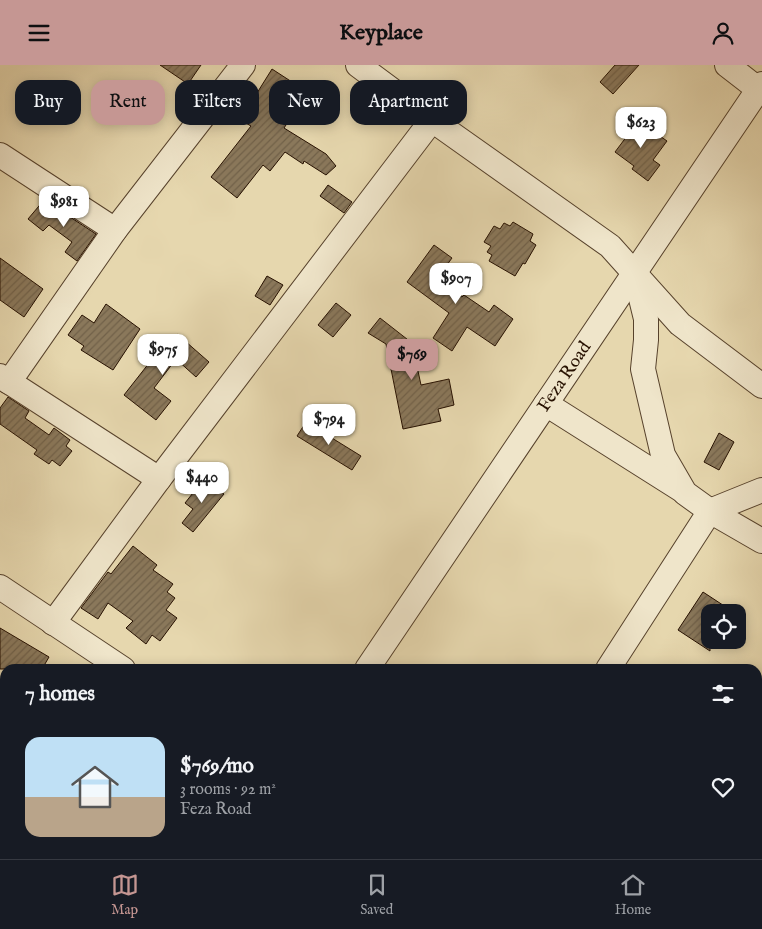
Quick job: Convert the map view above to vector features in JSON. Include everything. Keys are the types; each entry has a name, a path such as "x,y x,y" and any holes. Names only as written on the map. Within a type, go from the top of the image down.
{"street":[{"path":"159,479 4,379 115,230 243,65"},
{"path":"358,65 378,80"},
{"path":"727,65 760,87"},
{"name":"Feza Road","path":"370,664 760,87"},
{"path":"53,623 159,479 428,125"},
{"path":"439,125 610,246 680,324 762,386"},
{"path":"0,155 115,230"},
{"path":"635,274 646,319 643,369 662,455 685,493"},
{"path":"546,405 685,493 710,511 762,541"},
{"path":"611,664 710,511 762,490"},
{"path":"0,587 115,664"}],"building":[{"path":"160,65 201,65 191,80 182,80"},
{"path":"615,65 639,65 613,94 600,82"},
{"path":"272,69 289,80 269,80 269,125 286,125 284,128 326,154 336,166 326,175 304,161 303,164 285,152 270,171 263,165 237,198 211,177 251,126 249,125 259,125 259,90"},
{"path":"634,118 667,141 653,160 660,165 648,181 632,169 634,166 615,152 630,132 626,129"},
{"path":"328,185 352,202 344,213 320,196"},
{"path":"44,200 96,234 77,261 65,252 72,242 49,225 43,231 28,219"},
{"path":"513,222 533,234 530,241 536,245 525,264 523,263 515,276 489,261 492,255 487,252 491,246 484,242 494,226 500,229 504,223 510,226"},
{"path":"434,245 452,258 436,280 462,297 464,295 489,312 494,305 513,319 495,346 467,327 452,351 433,338 449,313 407,282"},
{"path":"0,258 43,289 24,317 0,300"},
{"path":"267,276 283,285 270,305 255,296"},
{"path":"336,303 351,315 333,337 318,325"},
{"path":"106,304 140,329 113,370 81,350 84,346 68,335 82,315 94,323"},
{"path":"380,318 412,343 421,385 449,379 454,405 438,409 441,421 403,429 386,344 368,333"},
{"path":"177,334 209,362 196,377 176,359 154,388 171,401 156,420 124,395 153,358 155,360"},
{"path":"8,397 29,411 25,418 49,435 54,428 70,440 66,446 72,451 60,466 52,460 49,464 34,454 37,450 0,424 0,408"},
{"path":"306,422 361,456 352,470 297,436"},
{"path":"719,433 734,442 719,470 704,462"},
{"path":"204,479 224,494 193,532 182,523 193,509 185,503"},
{"path":"133,546 157,565 153,570 173,584 167,592 175,598 166,610 177,618 160,641 152,635 146,644 126,628 133,621 108,603 98,619 81,608 108,572 111,574"},
{"path":"703,592 721,604 701,604 701,645 678,630"},
{"path":"0,628 49,657 45,664 0,664"}]}
